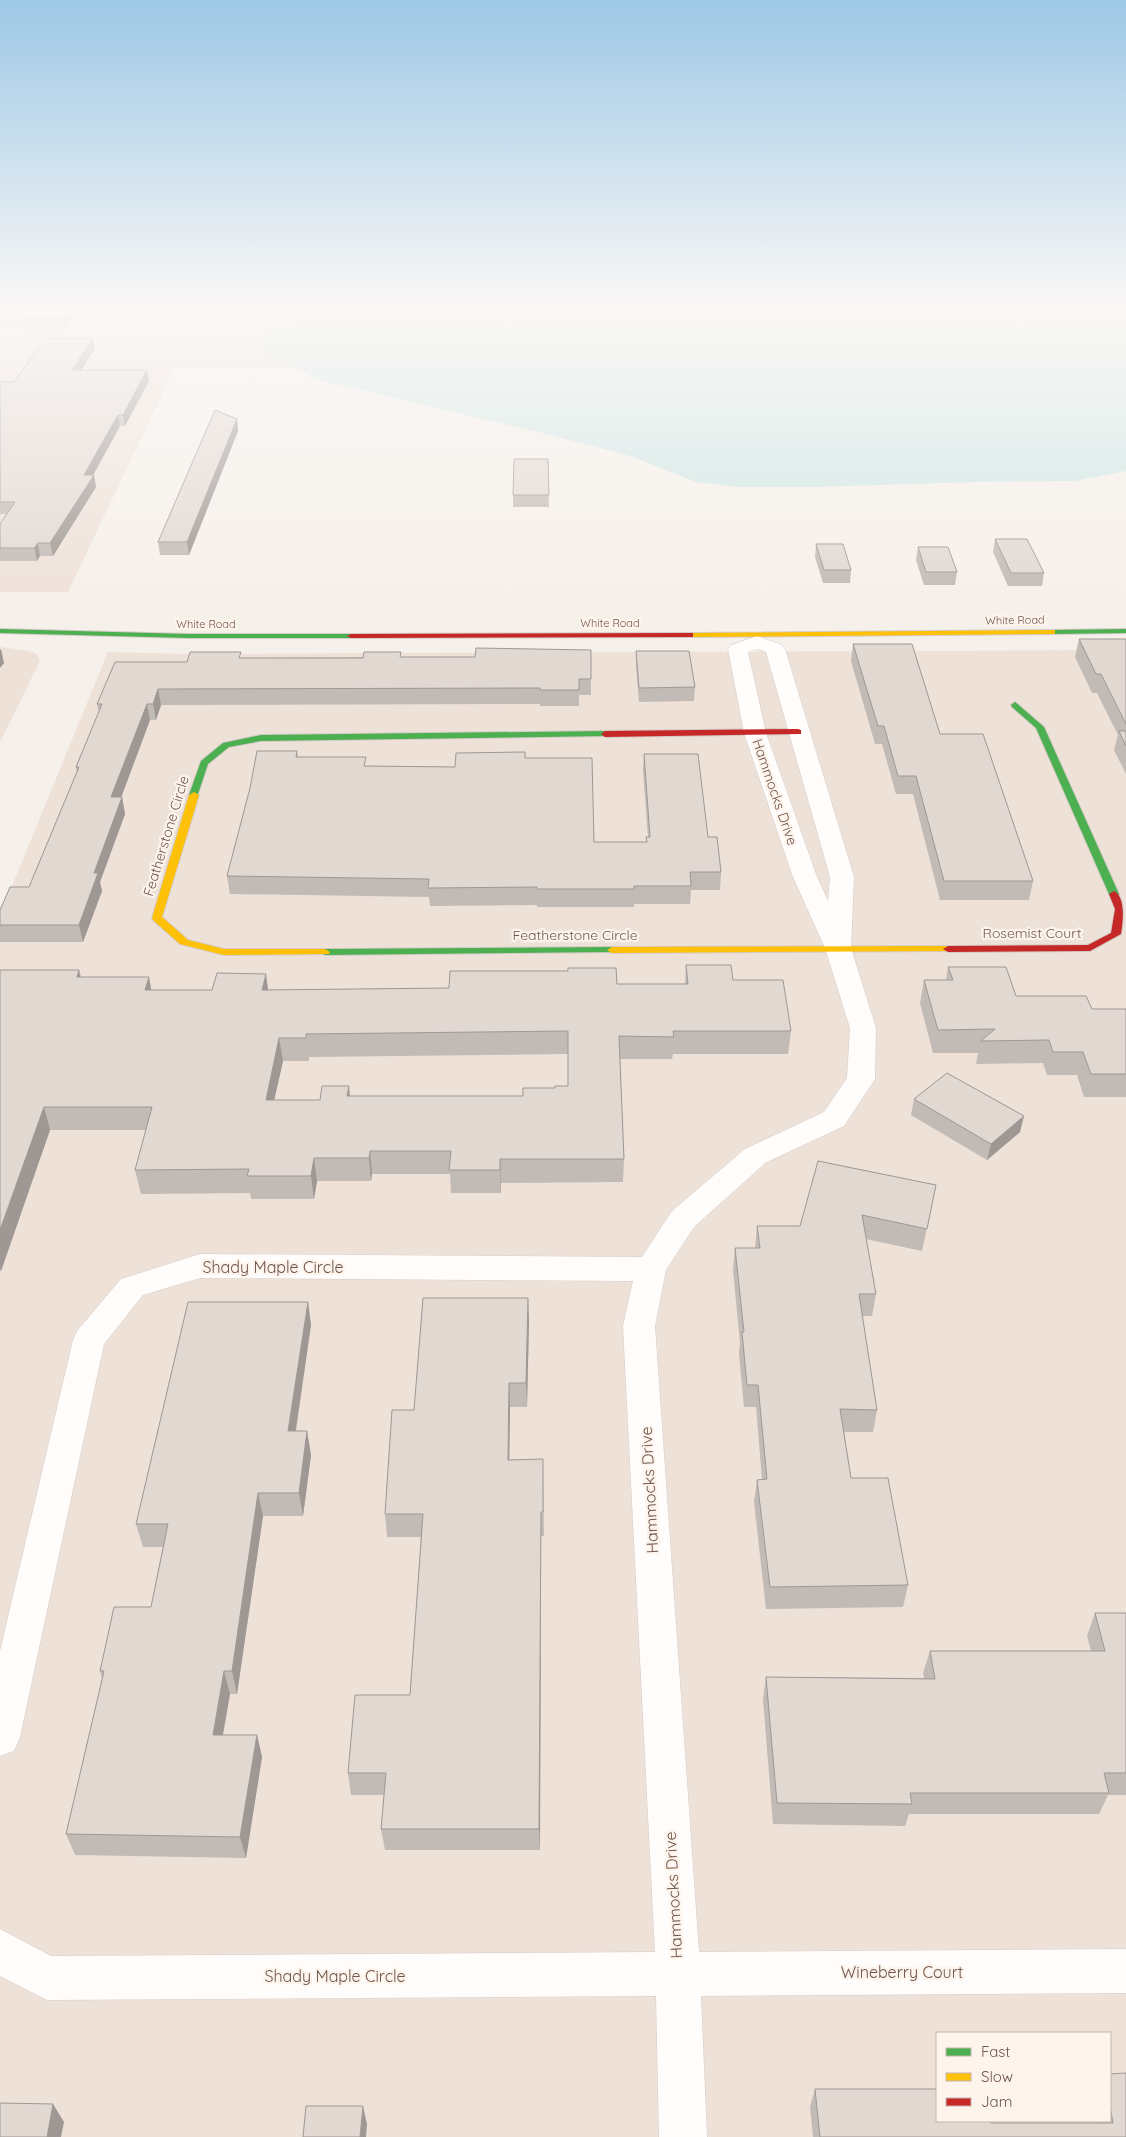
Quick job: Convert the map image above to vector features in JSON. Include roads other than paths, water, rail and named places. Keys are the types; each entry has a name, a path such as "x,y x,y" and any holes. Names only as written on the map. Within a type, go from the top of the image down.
{"street":[{"name":"White Road","path":"0,631 95,635 757,639 1126,631"},
{"name":"Hammocks Drive","path":"683,2137 678,1974 639,1326 651,1269 683,1220 755,1156 834,1119 861,1079 863,1028 838,948 806,877 754,733 738,649 757,639 775,649 842,877 838,948"},
{"name":"Rosemist Court","path":"838,948 1090,948 1116,934 1120,909 1040,727 1015,704"},
{"name":"Featherstone Circle","path":"798,732 261,738 226,745 204,763 157,918 184,942 224,952 838,948"},
{"name":"Shady Maple Circle","path":"0,1737 89,1340 132,1287 200,1266 651,1269"},
{"name":"Shady Maple Circle","path":"0,1951 47,1978 678,1974"},
{"name":"Wineberry Court","path":"678,1974 1126,1970"}],"water":[{"path":"427,406 1126,406 1126,471 1075,481 739,487 696,482 630,456"}]}
